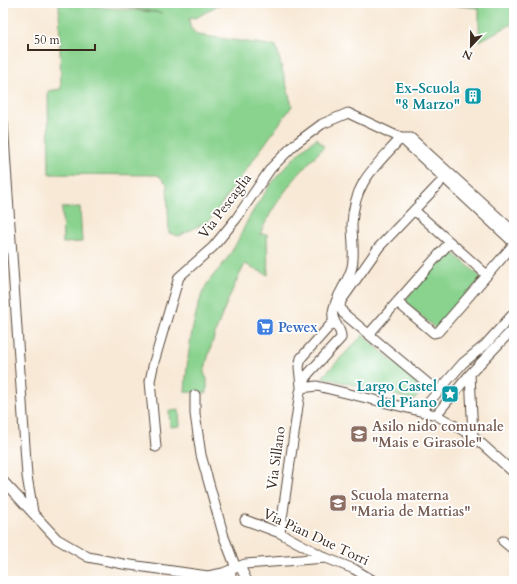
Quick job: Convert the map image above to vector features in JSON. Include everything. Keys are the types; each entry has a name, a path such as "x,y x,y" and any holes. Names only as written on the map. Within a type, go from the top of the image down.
{"street":[{"name":"Via Pescaglia","path":"156,447 151,374 177,283 181,274 204,256 223,236 271,168 295,144 322,124 348,113 401,138 514,243"},
{"path":"3,122 27,476 33,512"},
{"path":"334,321 332,314 336,302 352,268 354,257 353,218 359,190 366,177 401,138"},
{"name":"Via Pescaglia","path":"401,138 410,138 514,232"},
{"path":"437,391 343,313 340,306 341,301 371,257 439,184"},
{"path":"414,210 487,275"},
{"path":"369,334 450,242"},
{"path":"397,302 434,333 443,327 514,243"},
{"path":"422,410 463,363 485,345 514,313"},
{"name":"Via Sillano","path":"280,533 301,388 299,367 301,358 334,321 342,333 341,338 308,374 301,388"},
{"path":"436,415 470,374 514,328"},
{"path":"470,374 473,436"},
{"path":"301,388 317,386 422,410 436,415 473,436 514,473"},
{"path":"196,395 195,414 201,455 224,537 235,568 247,581"},
{"path":"3,481 57,539 88,558 208,576 262,562 326,558"},
{"name":"Via Pian Due Torri","path":"246,520 280,533 326,558 354,569 374,581"},
{"path":"503,541 514,550"},
{"path":"232,581 235,568"}],"green space":[{"path":"59,3 162,13 99,3 366,3 218,5 196,18 189,17 190,27 197,35 276,46 292,106 210,220 179,236 169,233 167,184 158,175 49,174 48,91 61,89"},
{"path":"430,3 514,3 514,23 479,41 479,8"},
{"path":"317,138 324,147 305,167 280,198 260,234 267,234 268,275 245,264 232,290 216,331 204,373 207,379 207,393 185,392 192,330 198,306 205,288 211,278 227,259 250,216 273,181 307,145"},
{"path":"80,207 82,242 63,243 62,208"},
{"path":"450,250 482,278 436,329 404,301"},
{"path":"363,335 424,389 414,400 322,377"},
{"path":"179,410 180,426 170,427 169,411"}],"place":[{"name":"Ex-Scuola \"8 Marzo\"","path":"473,96"},
{"name":"Pewex","path":"265,327"},
{"name":"Largo Castel del Piano","path":"450,394"},
{"name":"Asilo nido comunale \"Mais e Girasole\"","path":"359,434"},
{"name":"Scuola materna \"Maria de Mattias\"","path":"338,503"}]}
